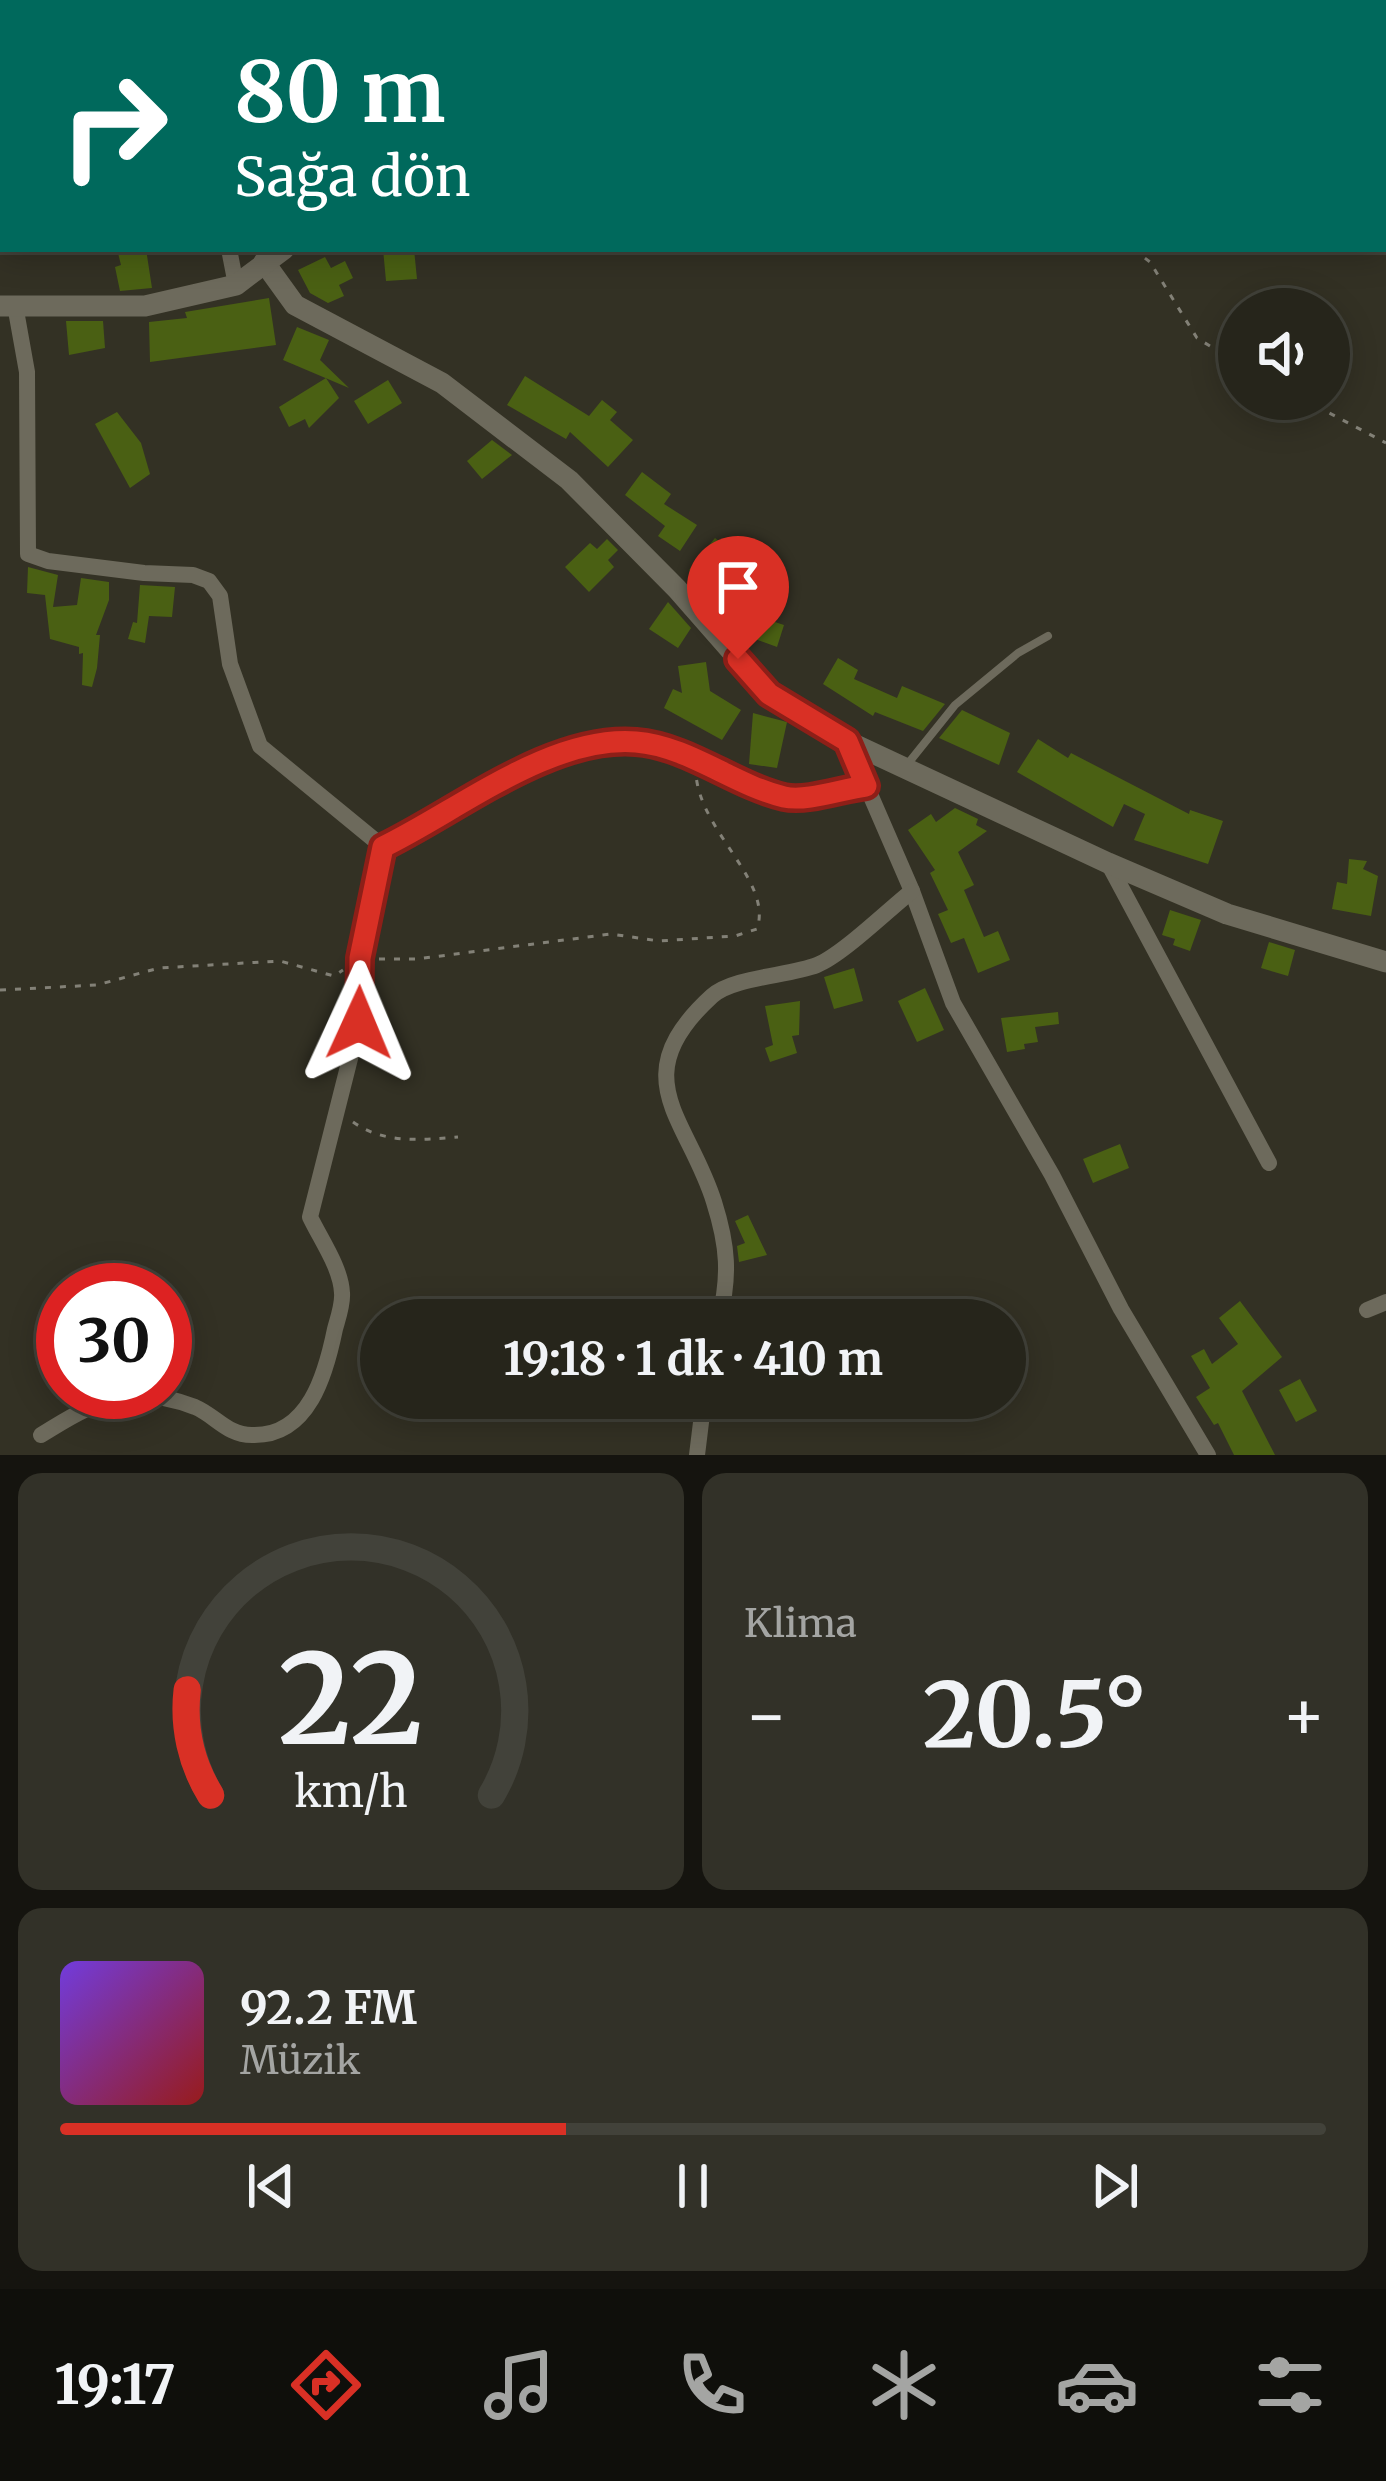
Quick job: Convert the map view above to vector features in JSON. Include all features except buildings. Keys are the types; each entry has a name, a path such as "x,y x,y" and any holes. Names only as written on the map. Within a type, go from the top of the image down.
{"street":[{"path":"230,252 236,285"},
{"path":"279,252 236,285 145,306 7,305 27,372 28,554 48,561 144,574 193,575 209,581 220,596 230,664 260,746 383,847"},
{"path":"264,262 295,305 442,383 569,480 677,589 769,694 847,741 1108,863 1228,914 1386,962"},
{"path":"847,741 912,891 953,1003 1052,1175 1121,1309 1208,1455"},
{"path":"383,847 428,825 493,782 562,755 637,742 787,798 866,786"},
{"path":"40,1436 109,1397 136,1394 198,1408 230,1432 255,1436 280,1428 312,1403 326,1372 343,1295 310,1217 359,1023 360,958 383,847"},
{"path":"1108,863 1269,1163"},
{"path":"724,1299 729,1281 724,1242 714,1200 669,1097 664,1069 670,1052 715,992 821,964 912,891"},
{"path":"1367,1310 1386,1302"},
{"path":"697,1455 701,1419"}],"lane":[{"path":"905,768 955,706 1018,653 1048,636"}],"path":[{"path":"1137,252 1150,262 1197,338 1218,351"},
{"path":"1343,420 1386,443"},
{"path":"0,990 97,985 159,968 280,961 334,976 360,958 417,959 611,934 659,941 735,936 757,929 763,913 750,878 714,830 698,794 695,761"},
{"path":"336,1111 372,1135 417,1140 458,1137"}],"route":[{"path":"359,1023 360,958 383,847 428,825 493,782 562,755 637,742 787,798 866,786 847,741 769,694 738,659"}]}
